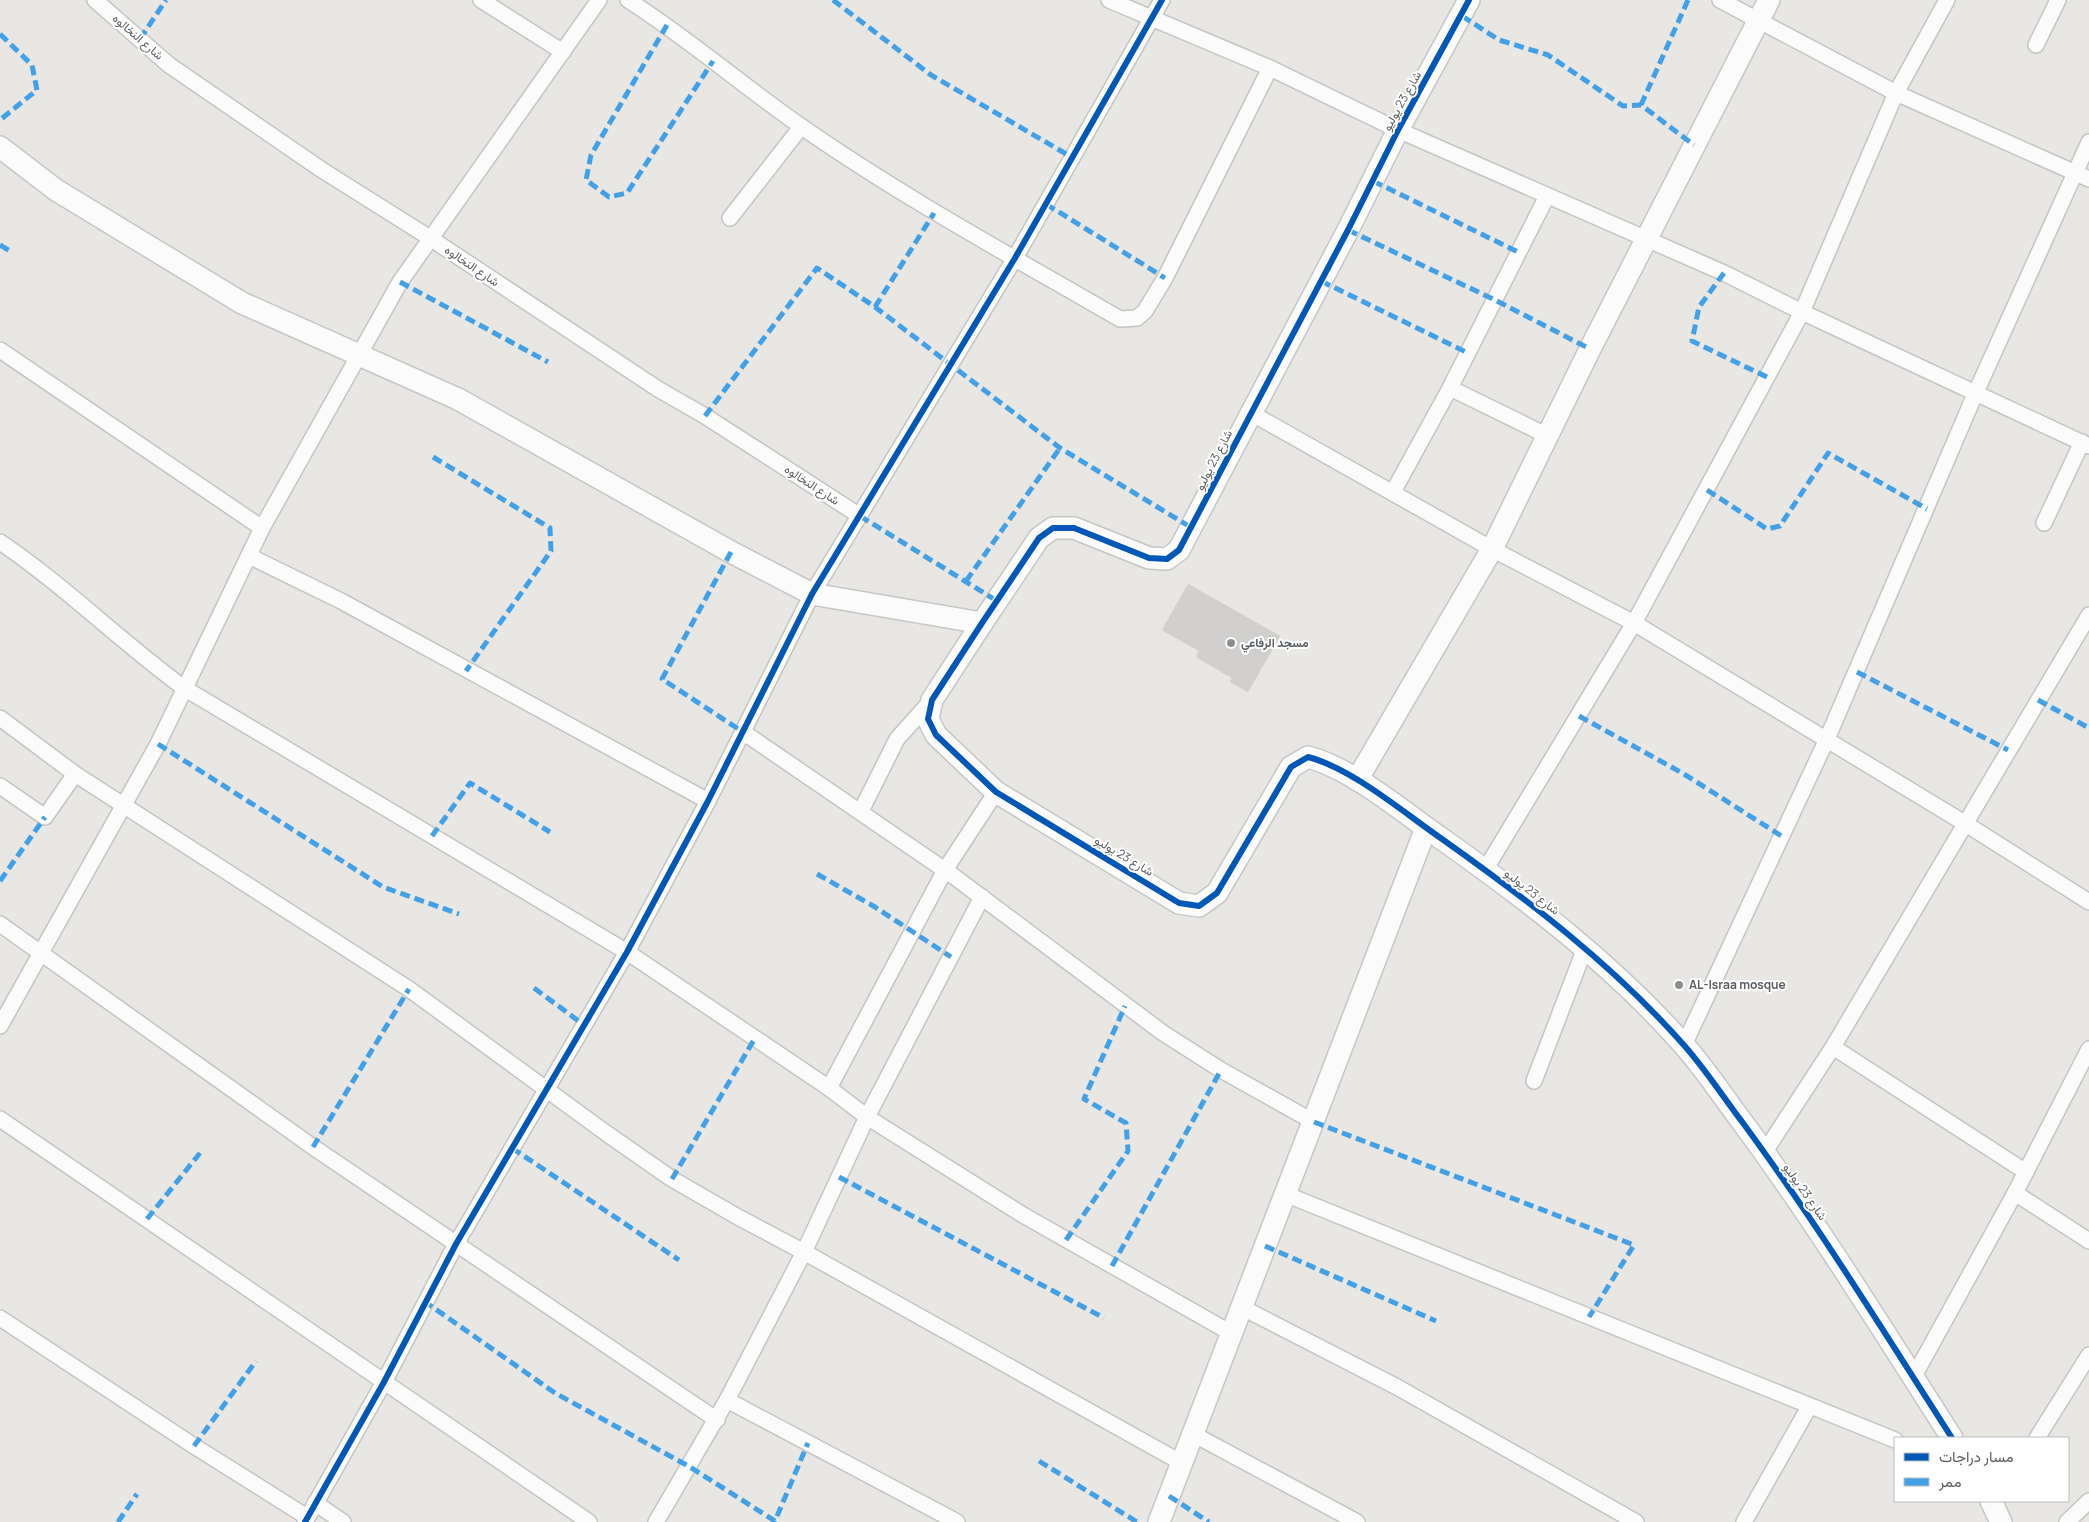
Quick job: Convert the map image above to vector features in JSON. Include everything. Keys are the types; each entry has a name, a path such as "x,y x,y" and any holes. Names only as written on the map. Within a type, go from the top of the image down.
{"street":[{"name":"شارع النخالوه","path":"96,0 169,65 322,170 430,238 658,389 705,416 860,516"},
{"path":"480,0 563,52"},
{"path":"0,1026 158,744 262,528 400,282 599,0"},
{"path":"628,0 666,25 801,127 934,213 1120,319 1137,318 1145,311 1165,278 1270,68"},
{"path":"1108,0 1270,68 1398,130 1724,272 1802,312 2085,444 2044,523"},
{"path":"0,1318 306,1520 384,1382 456,1244 627,952 708,801 812,594 1015,258 1153,19 1162,0"},
{"name":"شارع 23 يوليو","path":"1469,0 1398,130 1348,230 1179,550 1167,559 1149,558 1074,528 1053,528 1040,538 932,700 928,719 936,735 996,792 1180,903 1199,906 1217,893 1291,767 1308,758 1328,763 1426,828 1485,870 1585,948 1640,997 1684,1045 1764,1153 1829,1246 1951,1437"},
{"path":"1720,0 1896,93 2089,179"},
{"path":"1356,780 1492,549 1646,238 1769,0"},
{"path":"1485,870 1634,623 1802,312 1896,93 1947,0"},
{"path":"2036,45 2058,0"},
{"path":"730,218 801,127"},
{"path":"1684,1045 1827,739 1976,392 2089,142"},
{"path":"0,147 56,190 206,283 242,303 410,376 499,421 731,552 812,594 982,624"},
{"path":"1393,492 1450,388 1547,196"},
{"path":"0,350 262,528"},
{"path":"1450,388 1548,436"},
{"path":"1251,413 1492,549 1634,623 1966,824 2089,902"},
{"path":"1,543 54,582 124,642 184,688 627,952 828,1088 867,1117 1023,1215 1231,1333"},
{"path":"249,556 341,602 708,801"},
{"path":"1764,1153 1834,1047 2089,615"},
{"path":"861,811 897,739 932,700"},
{"path":"0,718 75,774 409,989 546,1090 672,1178 738,1217 1182,1463"},
{"path":"743,732 945,870 1163,1033 1221,1070 1314,1122"},
{"path":"0,786 44,817 75,774"},
{"path":"828,1088 945,870 996,792"},
{"path":"1159,1522 1426,828"},
{"path":"656,1522 717,1420 804,1252 867,1117 982,897"},
{"path":"0,924 313,1147 717,1420"},
{"path":"1534,1081 1585,948"},
{"path":"1834,1047 2026,1172"},
{"path":"1913,1378 2015,1193 2089,1049"},
{"path":"0,1119 589,1522"},
{"path":"2015,1193 2089,1241"},
{"path":"1285,1194 1809,1407 1894,1440"},
{"path":"1241,1307 1397,1387 1636,1522"},
{"path":"2038,1437 2089,1355"},
{"path":"727,1400 957,1522"},
{"path":"1744,1522 1809,1407"},
{"path":"1193,1434 1357,1522"},
{"path":"2067,1522 2089,1501"},
{"path":"315,1503 343,1522"}],"building":[{"name":"مسجد الرفاعي","path":"1188,584 1280,636 1248,692 1230,682 1232,678 1196,657 1199,651 1162,630"}],"marked path":[{"path":"140,39 166,0"},
{"path":"833,0 931,75 1073,158"},
{"path":"1641,105 1688,0"},
{"path":"1462,16 1499,40 1548,55 1623,106 1641,105 1694,145"},
{"path":"667,25 591,155 586,180 609,197 627,193 713,61"},
{"path":"0,34 32,65 37,90 0,120"},
{"path":"1373,181 1518,252"},
{"path":"1046,204 1165,278"},
{"path":"875,307 934,213"},
{"path":"1348,230 1495,300 1590,349"},
{"path":"0,245 12,252"},
{"path":"705,416 817,268 875,307 1060,448 1192,528"},
{"path":"1724,273 1699,307 1692,341 1767,377"},
{"path":"1321,281 1468,353"},
{"path":"400,282 548,362"},
{"path":"966,581 1060,448"},
{"path":"1707,490 1767,529 1780,526 1828,453 1927,509"},
{"path":"433,457 550,528 551,551 466,671"},
{"path":"860,516 997,601"},
{"path":"731,552 662,679 743,732"},
{"path":"1857,672 2008,750"},
{"path":"2038,700 2089,728"},
{"path":"1579,716 1684,774 1783,837"},
{"path":"158,744 383,887 459,914"},
{"path":"432,836 470,783 550,832"},
{"path":"0,881 45,817"},
{"path":"817,874 875,907 951,957"},
{"path":"534,988 584,1025"},
{"path":"313,1147 409,989"},
{"path":"1066,1240 1128,1151 1126,1123 1084,1099 1125,1006"},
{"path":"672,1179 755,1038"},
{"path":"1112,1266 1221,1070"},
{"path":"1314,1122 1634,1245 1589,1317"},
{"path":"512,1148 679,1260"},
{"path":"147,1219 200,1153"},
{"path":"839,1177 1104,1318"},
{"path":"1265,1246 1436,1321"},
{"path":"424,1301 555,1393 690,1467 775,1521 808,1443"},
{"path":"194,1446 256,1361"},
{"path":"1039,1461 1137,1522"},
{"path":"118,1522 137,1494"},
{"path":"1169,1496 1209,1522"}],"cycle path":[{"path":"305,1522 384,1382 456,1244 627,952 708,801 812,594 1015,258 1162,0"},
{"path":"1469,0 1398,130 1348,230 1179,550 1167,559 1149,558 1074,528 1053,528 1039,538 982,623 932,700 928,719 936,735 996,792 1179,903 1199,906 1217,893 1291,767 1308,757 1342,771 1394,804 1568,934 1627,986 1682,1043 1713,1082 1798,1200 1951,1437"}],"place":[{"name":"مسجد الرفاعي","path":"1231,643"},
{"name":"AL-Israa mosque","path":"1679,985"}]}
